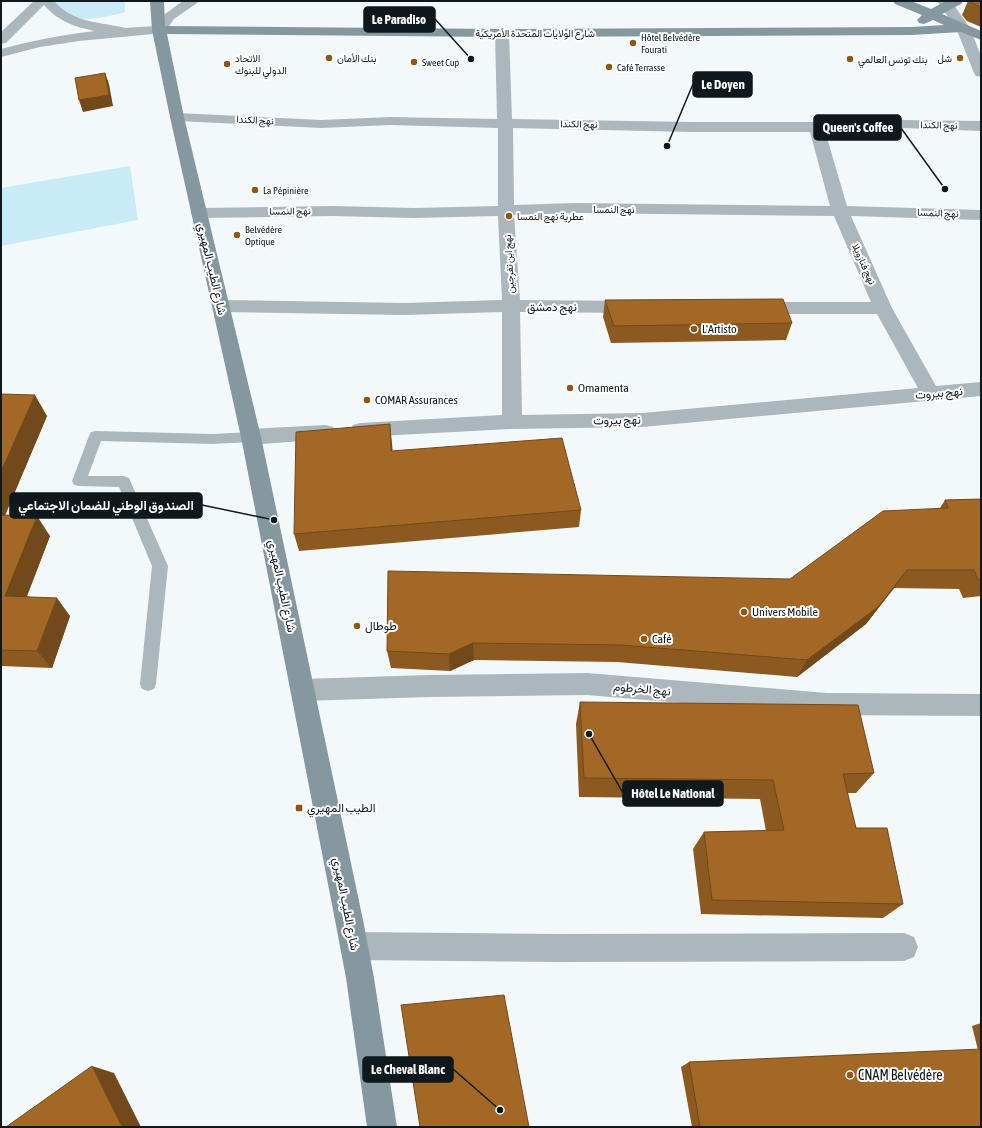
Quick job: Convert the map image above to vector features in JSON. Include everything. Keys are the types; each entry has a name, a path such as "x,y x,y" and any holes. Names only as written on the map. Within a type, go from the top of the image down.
{"main road":[{"name":"شارع الطيب المهيري","path":"157,1 159,30 177,117 251,437 303,690 354,946 382,1127"},
{"path":"900,1 981,36"},
{"path":"912,31 932,14 949,3"},
{"name":"شارع الولايات المتحدة الأمريكية","path":"159,30 502,33 912,31 963,28"}],"street":[{"path":"1,40 41,1"},
{"path":"47,1 57,12 68,19 92,26 122,31"},
{"path":"1,54 42,42 122,31 159,30 167,18 193,1"},
{"path":"949,3 963,28 981,73"},
{"name":"نهج ابن تفرجين","path":"502,33 506,210 511,306 512,422"},
{"name":"نهج الكندا","path":"177,117 321,124 390,121 692,127 816,127 902,124 981,126"},
{"name":"نهج فنازويلا","path":"816,127 840,211 883,308 931,394"},
{"name":"نهج النمسا","path":"199,213 332,211 438,213 591,208 840,211 981,215"},
{"name":"نهج دمشق","path":"221,306 404,309 511,306 649,307"},
{"path":"742,308 883,308"},
{"name":"نهج بيروت","path":"251,437 347,430 512,422 642,420 981,389"},
{"name":"نهج الخرطوم","path":"303,690 429,686 587,684 828,704 981,705"},
{"path":"354,946 555,948 904,947"}],"lane":[{"path":"148,684 160,566 124,482 79,480 96,436 214,439 251,437"}],"shaded area":[{"path":"53,1 125,1 125,12 101,18 75,18 61,11"},
{"path":"130,166 138,220 1,246 1,188"}],"building":[{"path":"971,1 981,1 981,7 974,4"},
{"path":"105,73 109,95 79,100 75,78"},
{"path":"783,299 792,323 614,326 605,300"},
{"path":"1,394 35,395 1,472"},
{"path":"390,424 391,451 562,438 581,510 294,534 296,432"},
{"path":"981,499 981,579 978,580 974,570 907,570 878,607 807,660 621,645 473,643 449,654 387,651 388,571 790,579 883,511 948,508 945,500"},
{"path":"1,515 37,516 5,596 57,598 37,651 1,650"},
{"path":"580,702 858,705 874,773 843,774 856,828 887,828 903,904 712,900 704,832 784,830 773,780 584,778"},
{"path":"504,995 529,1127 420,1127 401,1005"},
{"path":"981,1049 981,1127 700,1127 689,1062"},
{"path":"92,1066 122,1127 6,1127"}],"place":[{"name":"Hôtel Belvédère Fourati","path":"633,43"},
{"name":"بنك الأمان","path":"329,58"},
{"name":"شل","path":"960,58"},
{"name":"Le Paradiso","path":"471,59"},
{"name":"بنك تونس العالمي","path":"850,59"},
{"name":"Sweet Cup","path":"414,62"},
{"name":"الاتحاد الدولي للبنوك","path":"227,64"},
{"name":"Café Terrasse","path":"609,67"},
{"name":"Le Doyen","path":"667,146"},
{"name":"Queen's Coffee","path":"945,189"},
{"name":"La Pépinière","path":"255,190"},
{"name":"عطرية نهج النمسا","path":"509,216"},
{"name":"Belvédère Optique","path":"237,235"},
{"name":"L'Artisto","path":"694,329"},
{"name":"Ornamenta","path":"570,388"},
{"name":"COMAR Assurances","path":"367,400"},
{"name":"الصندوق الوطني للضمان الاجتماعي","path":"274,520"},
{"name":"Univers Mobile","path":"744,612"},
{"name":"طوطال","path":"357,626"},
{"name":"Café","path":"644,639"},
{"name":"Hôtel Le National","path":"589,734"},
{"name":"الطيب المهيري","path":"299,808"},
{"name":"CNAM Belvédère","path":"850,1075"},
{"name":"Le Cheval Blanc","path":"500,1110"}]}
